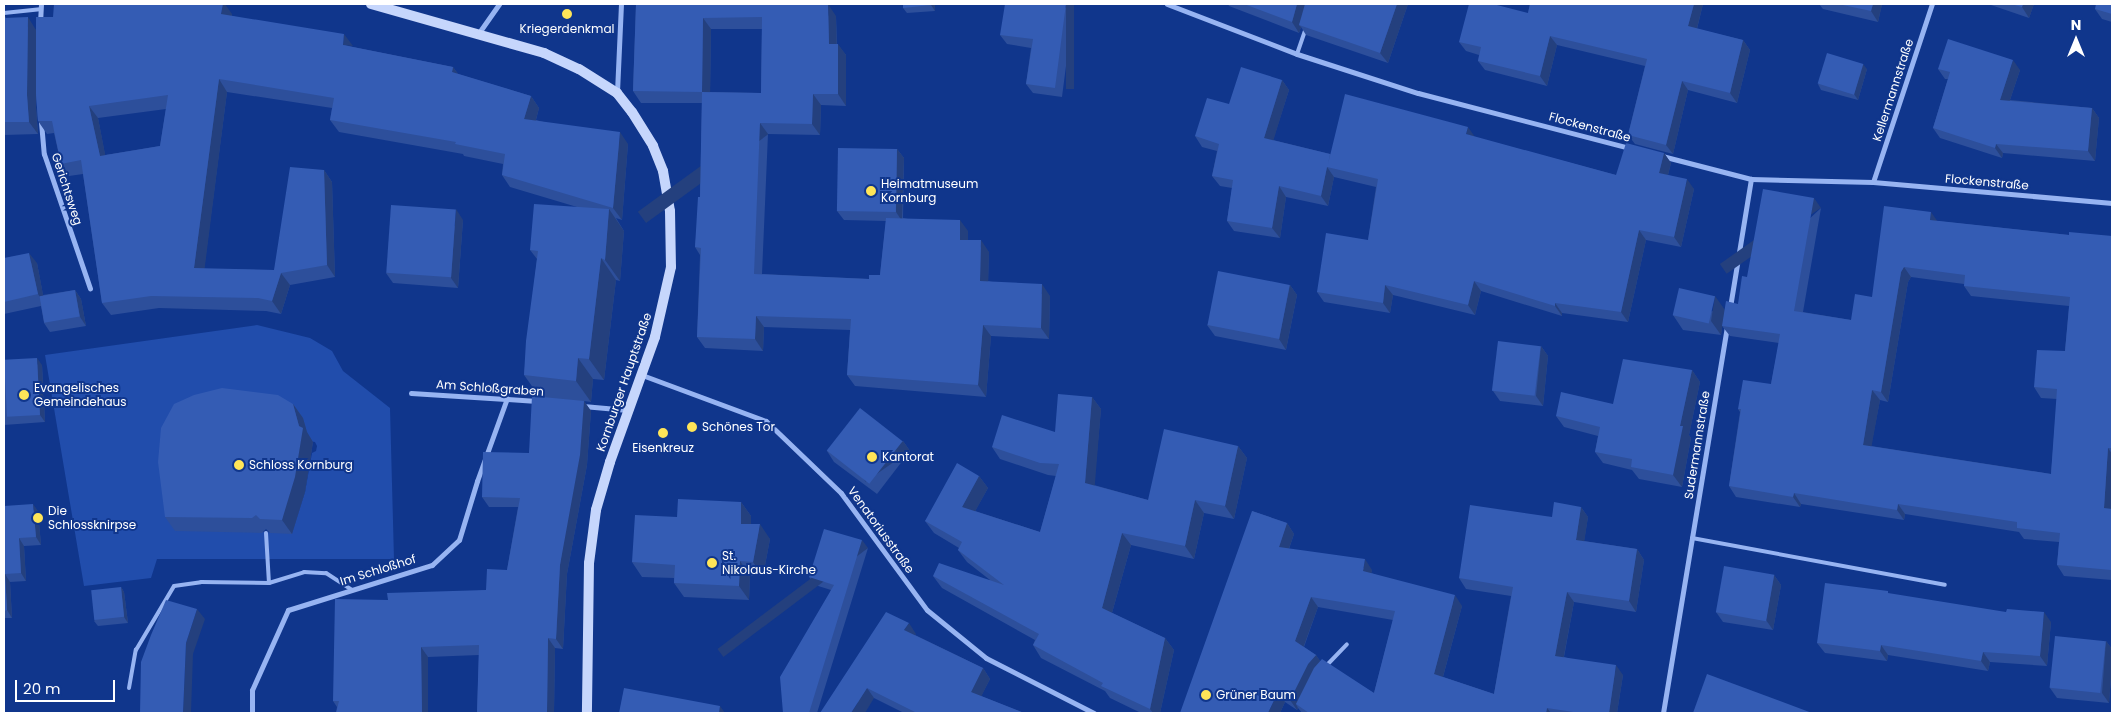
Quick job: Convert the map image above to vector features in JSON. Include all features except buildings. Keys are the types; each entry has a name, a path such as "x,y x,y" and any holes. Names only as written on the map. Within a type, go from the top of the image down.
{"main road":[{"name":"Kornburger Hauptstraße","path":"371,4 544,53 579,69 617,93 632,112 653,146 663,172 670,211 671,267 658,329 610,462 596,510 591,536 588,593 587,713"}],"street":[{"path":"478,34 499,4"},
{"path":"617,93 621,4"},
{"name":"Flockenstraße","path":"1167,4 1296,54 1418,93 1637,150"},
{"name":"Kellermannstraße","path":"1873,182 1932,4"},
{"path":"40,29 41,7"},
{"name":"Gerichtsweg","path":"40,116 44,154 90,288"},
{"name":"Flockenstraße","path":"1656,154 1751,179 1873,182 2112,203"},
{"name":"Sudermannstraße","path":"1663,713 1751,179"},
{"name":"Venatoriusstraße","path":"642,376 766,421 841,493 927,610 986,658 1094,713"},
{"name":"Am Schloßgraben","path":"410,393 507,398 544,402"},
{"name":"Im Schloßhof","path":"252,713 252,690 288,610 432,565 459,540 477,480 507,398"},
{"path":"572,405 628,410"}],"lane":[{"path":"4,12 41,7"},
{"path":"1296,54 1308,19"},
{"path":"266,533 269,583"},
{"path":"1692,538 1945,584"},
{"path":"129,688 136,650 174,586 201,582 269,583 304,572 326,574 351,590"},
{"path":"1322,670 1347,644"}],"shaded area":[{"path":"257,325 310,338 332,351 343,371 390,408 394,559 157,559 151,578 84,586 45,355","holes":["309,441 315,442 317,446 316,451 312,453 305,492 292,533 199,530"]}],"place":[{"name":"Kriegerdenkmal","path":"567,14"},
{"name":"Heimatmuseum Kornburg","path":"871,191"},
{"name":"Evangelisches Gemeindehaus","path":"24,395"},
{"name":"Schönes Tor","path":"692,427"},
{"name":"Eisenkreuz","path":"663,433"},
{"name":"Kantorat","path":"872,457"},
{"name":"Schloss Kornburg","path":"239,465"},
{"name":"Die Schlossknirpse","path":"38,518"},
{"name":"St. Nikolaus-Kirche","path":"712,563"},
{"name":"Grüner Baum","path":"1206,695"}]}
